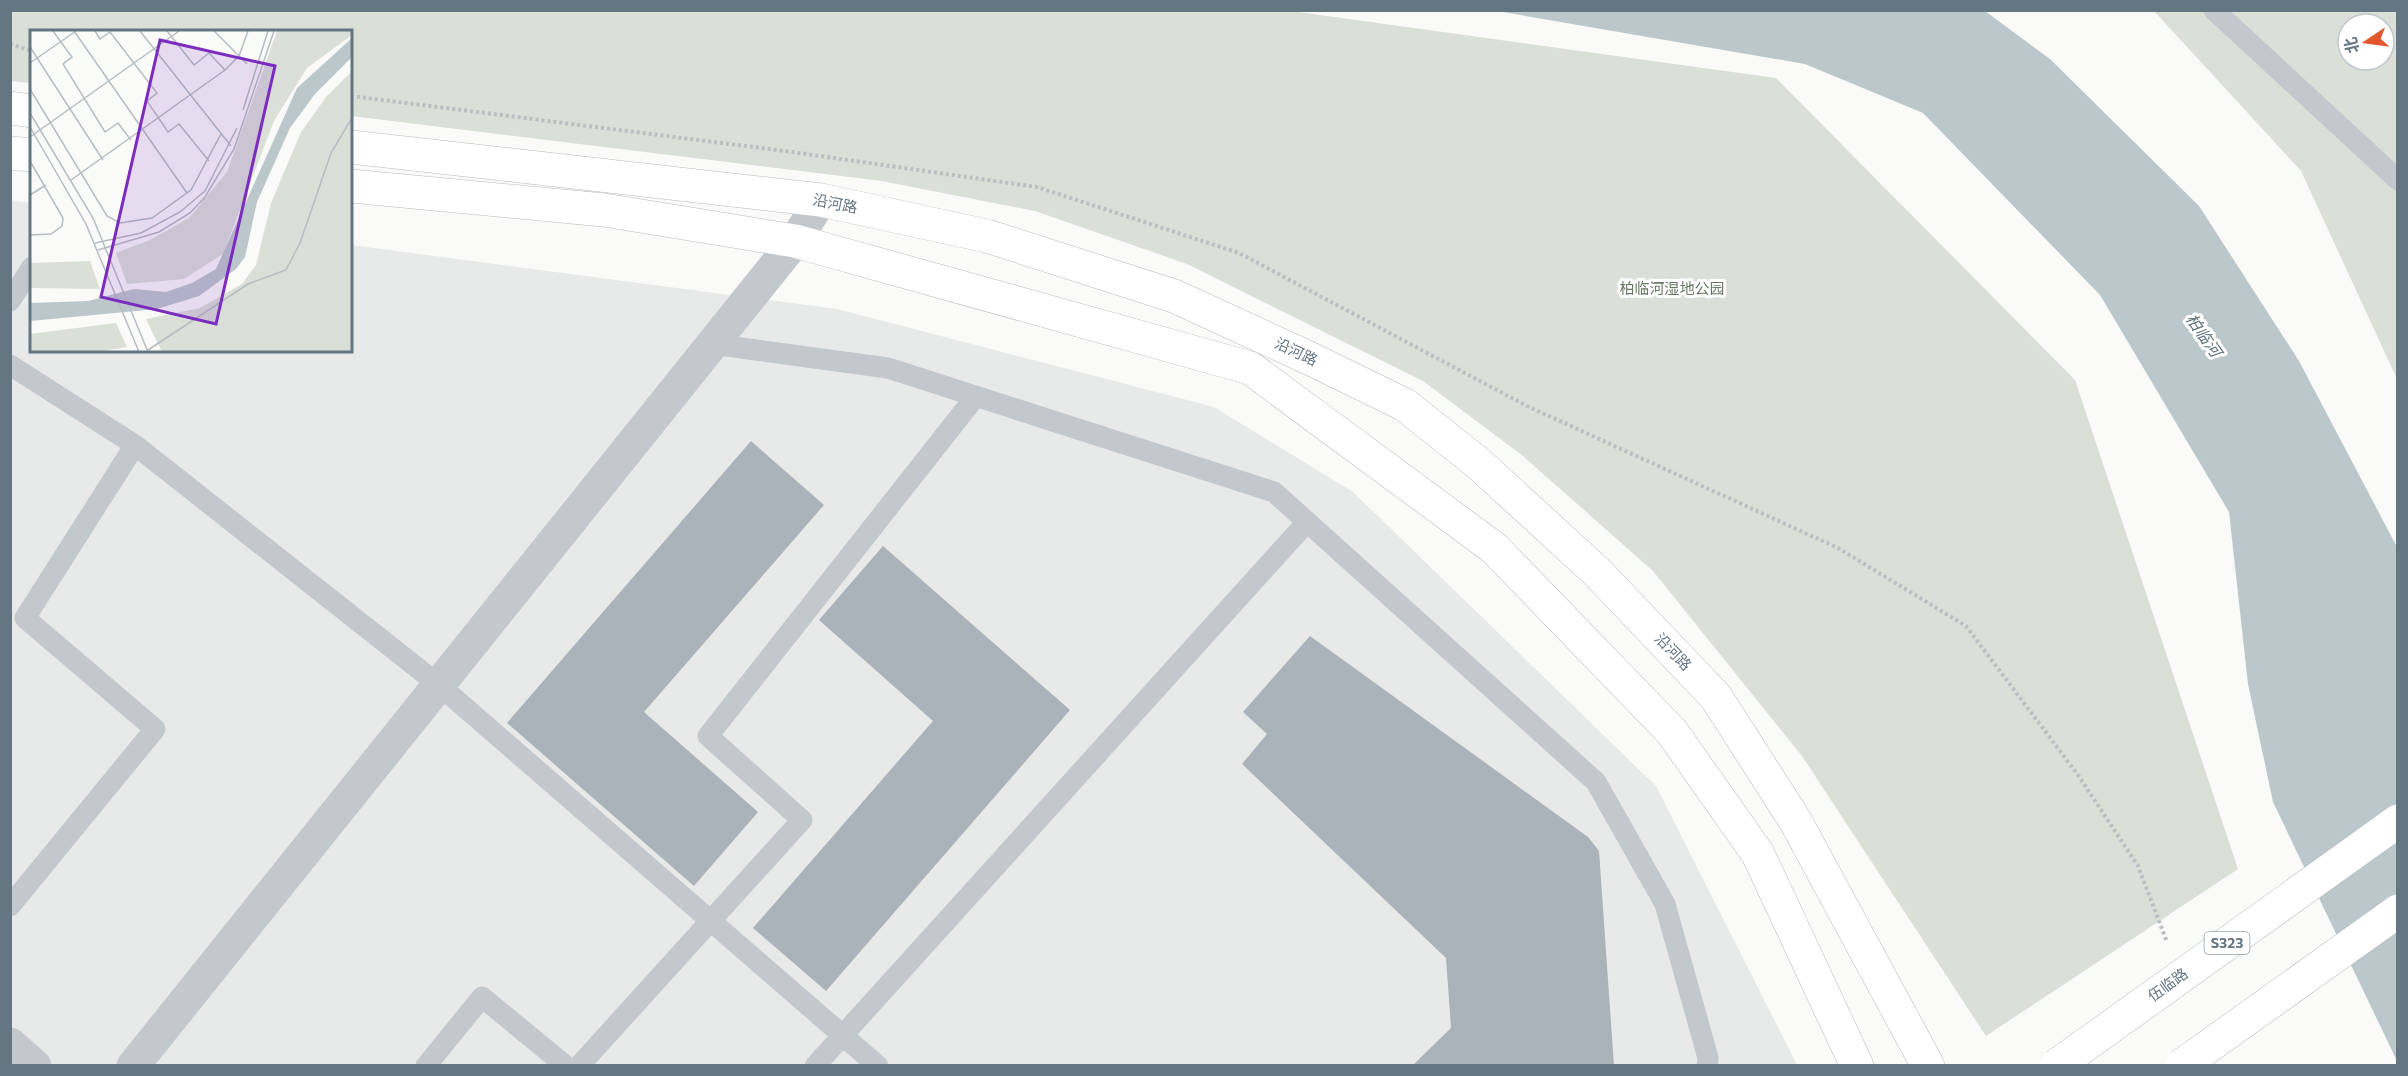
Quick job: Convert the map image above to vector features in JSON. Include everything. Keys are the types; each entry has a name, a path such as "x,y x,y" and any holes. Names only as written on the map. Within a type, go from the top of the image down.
{"street":[{"path":"10,108 30,111"},
{"name":"沿河路","path":"352,147 822,200 987,236 1174,296 1309,357 1405,405 1478,463 1598,572 1716,697 1796,822 1928,1065"},
{"path":"10,153 30,155"},
{"path":"352,186 604,210 795,241 1250,368 1494,548 1672,732 1758,854 1857,1065"},
{"path":"133,1065 795,241 822,200"},
{"name":"伍临路","path":"2056,1065 2397,821"},
{"path":"2181,1065 2397,910"},
{"path":"10,1044 35,1065"}],"lane":[{"path":"2214,10 2397,180"},
{"path":"10,301 30,270"},
{"path":"712,344 888,368 1274,492 1596,782 1665,904 1708,1058 1707,1065"},
{"path":"10,365 135,445 439,685 878,1065"},
{"path":"579,1065 802,820 708,736 976,396"},
{"path":"10,906 155,729 25,618 135,445"},
{"path":"815,1065 1307,522"},
{"path":"426,1065 482,997 566,1065"}],"path":[{"path":"10,44 30,50"}],"shaded area":[{"path":"10,200 30,203 30,352 352,352 352,245 837,309 1214,407 1353,492 1656,786 1797,1065 11,1065"}],"green space":[{"name":"柏临河湿地公园","path":"11,10 1284,10 1776,78 2075,380 2238,869 1986,1036 1802,756 1653,571 1523,456 1423,381 1187,264 1035,211 882,181 352,116 352,30 30,30 30,83 11,81"},
{"path":"2154,11 2397,11 2397,379 2301,171"}],"water":[{"name":"柏临河","path":"1497,11 1985,11 2050,59 2199,206 2299,361 2397,547 2397,1061 2273,802 2248,684 2229,512 2100,295 1923,113 1805,64"}],"building":[{"path":"751,441 824,505 644,712 758,812 694,886 507,723"},
{"path":"883,546 1070,710 826,991 753,928 933,721 819,620"},
{"path":"1310,636 1588,837 1599,851 1614,1066 1412,1066 1451,1028 1446,958 1242,764 1267,734 1243,712"}]}
